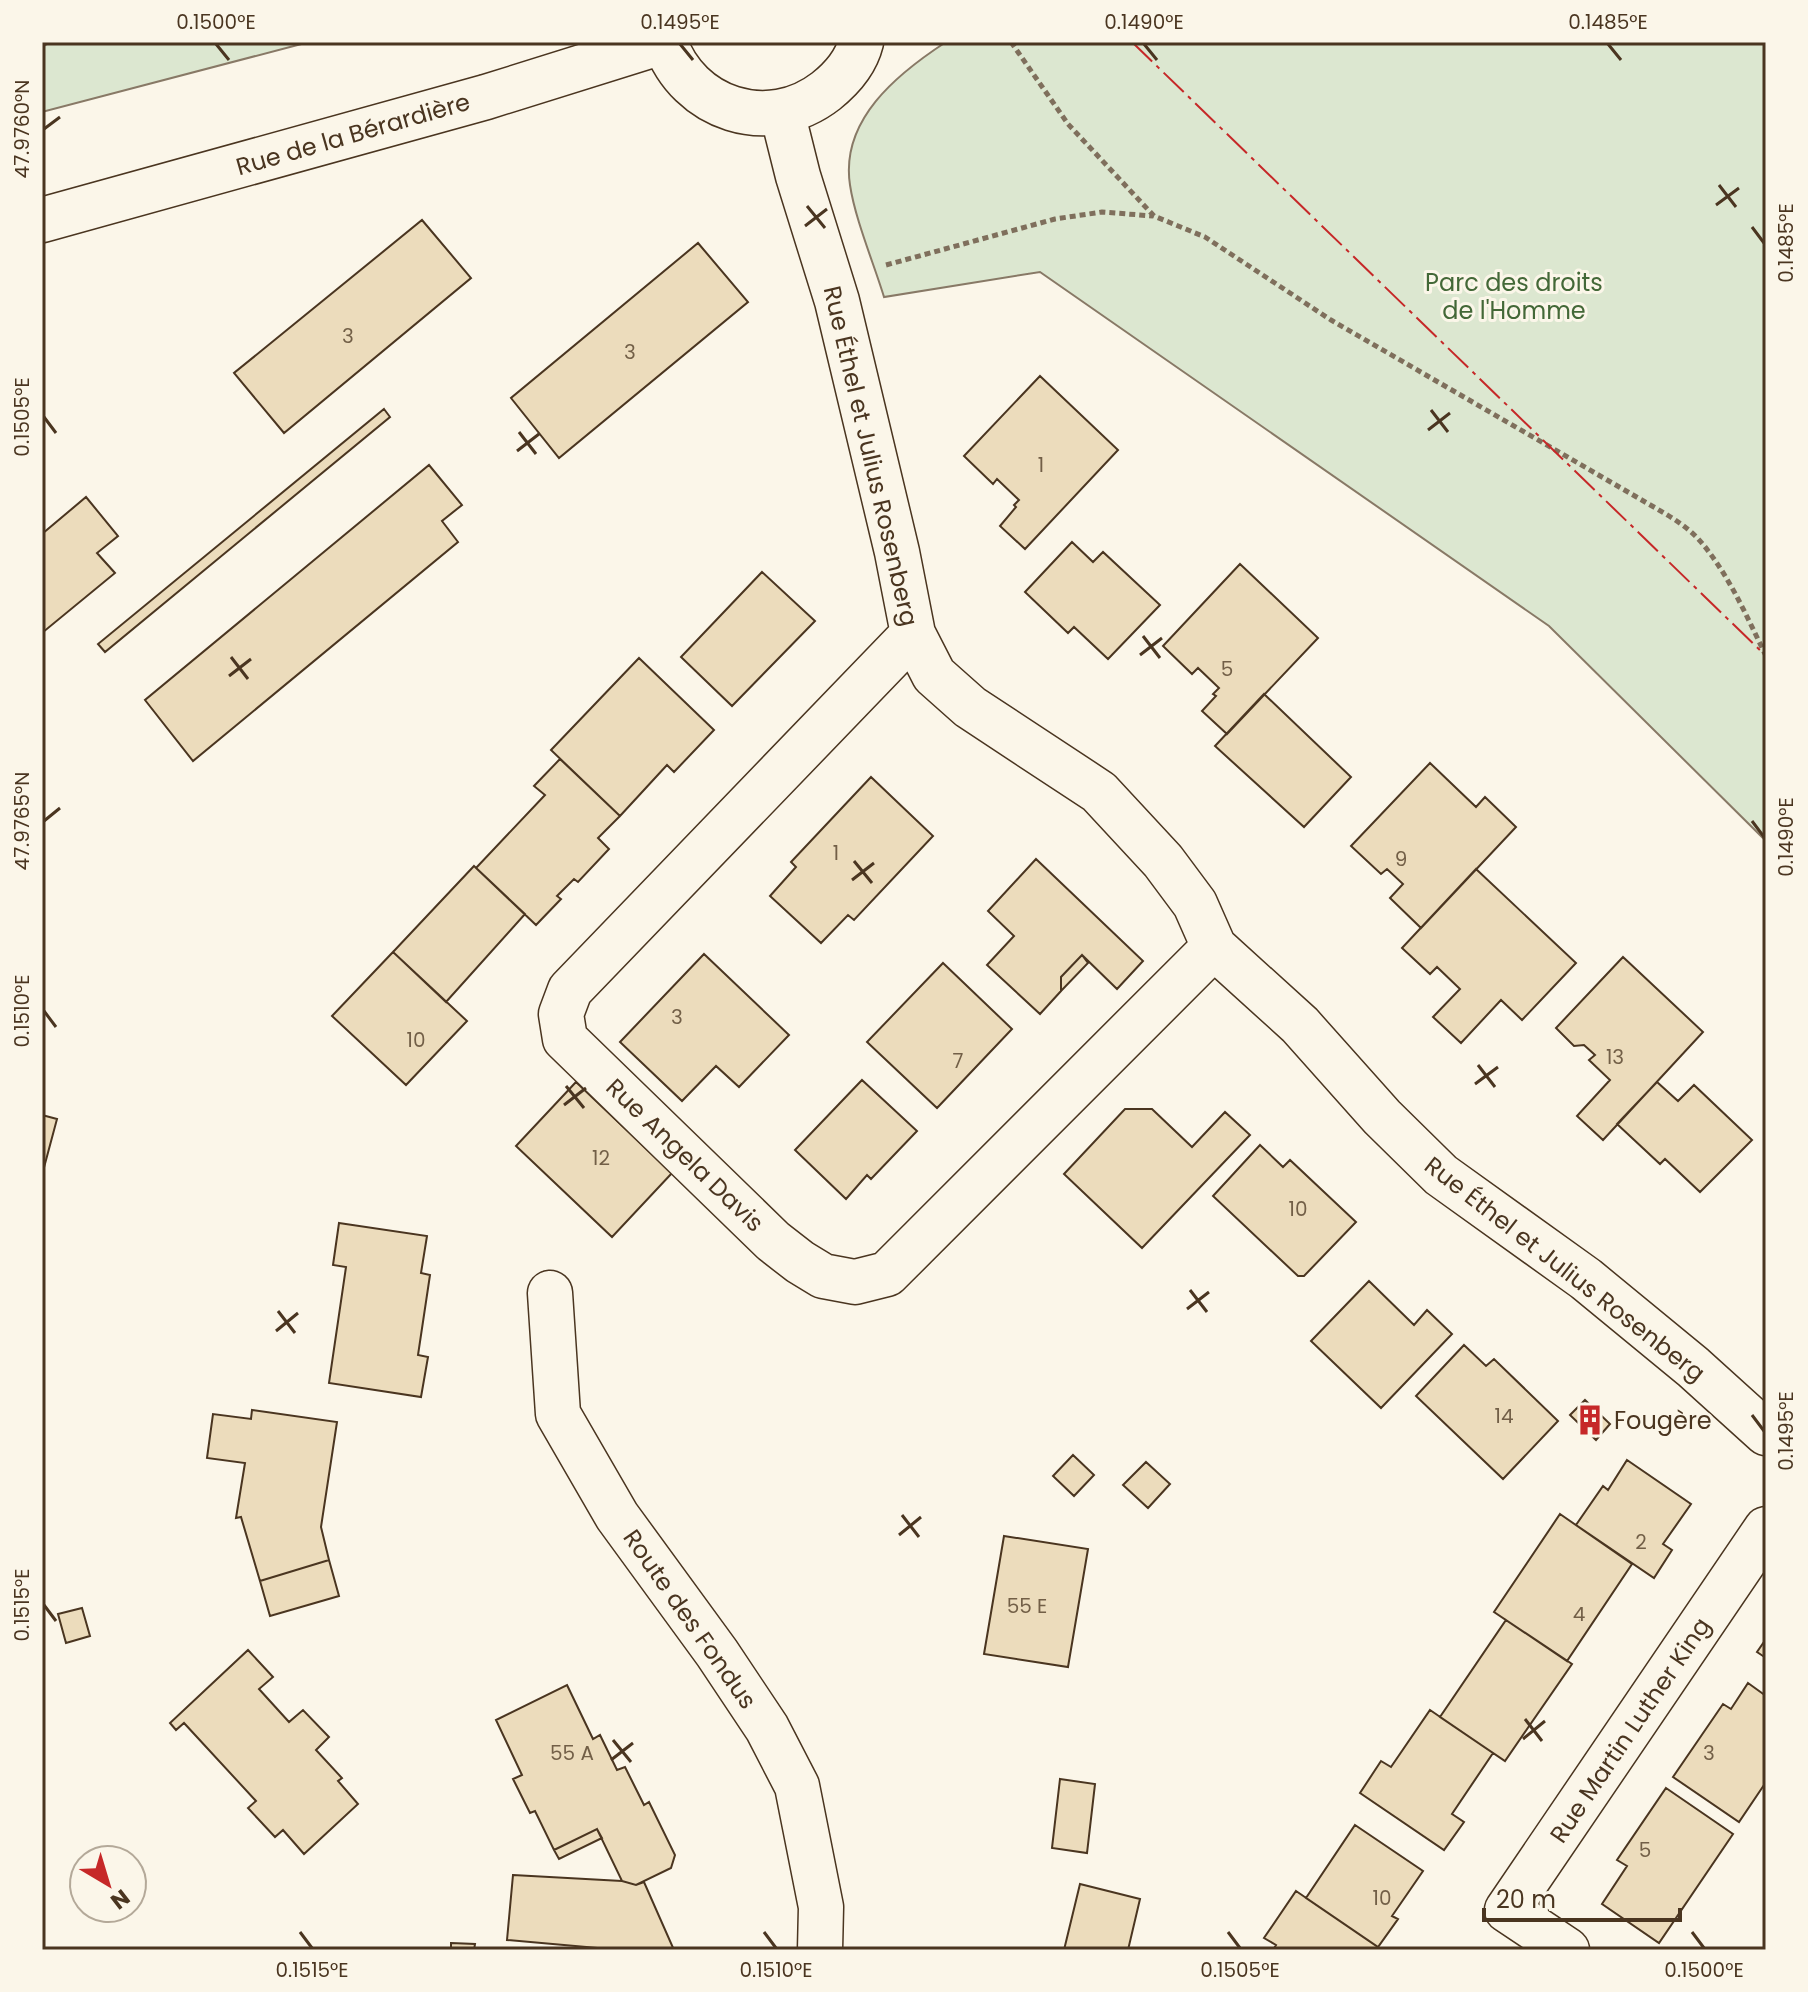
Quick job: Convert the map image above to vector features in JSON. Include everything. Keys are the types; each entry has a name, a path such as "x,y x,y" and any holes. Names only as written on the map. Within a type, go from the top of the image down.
{"street":[{"path":"663,42 689,84 715,103 748,113 782,112 814,100 840,80 859,51 861,42"},
{"name":"Rue de la Bérardière","path":"42,220 471,101 663,42"},
{"name":"Rue Éthel et Julius Rosenberg","path":"782,112 830,280 897,552 913,634 934,675 970,707 1099,792 1163,861 1195,904 1214,947 1300,1025 1382,1117 1441,1175 1586,1279 1693,1367 1766,1433"},
{"name":"Rue Angela Davis","path":"913,634 570,990 561,1014 565,1039 773,1241 823,1276 855,1282 887,1274 899,1264 1214,947"},
{"name":"Route des Fondus","path":"550,1293 558,1414 617,1516 717,1653 767,1728 797,1786 821,1907 820,1950"},
{"name":"Rue Martin Luther King","path":"1567,1950 1507,1910 1766,1529"}],"path":[{"path":"1011,42 1068,124 1154,216"},
{"path":"830,280 1055,219 1102,212 1154,216 1205,237 1331,320 1675,520 1701,541 1734,591 1766,656"}],"green space":[{"path":"51,42 309,42 42,112 42,47"},
{"name":"Parc des droits de l'Homme","path":"946,42 1766,42 1766,841 1549,626 1040,272 884,297 852,198 849,162 854,140 863,120 891,84"}],"building":[{"path":"422,220 471,278 284,433 234,373"},
{"path":"698,243 748,302 559,458 511,398"},
{"path":"1040,376 1118,450 1025,549 1000,526 1019,500 997,479 993,484 964,456"},
{"path":"384,409 390,417 105,652 98,644"},
{"path":"429,465 462,505 442,521 458,542 193,761 145,700"},
{"path":"86,497 118,536 97,553 115,573 42,633 42,534"},
{"path":"1072,542 1093,562 1103,552 1160,605 1108,659 1074,627 1068,633 1025,592"},
{"path":"1240,564 1318,638 1227,734 1202,711 1219,688 1198,668 1192,674 1163,646"},
{"path":"762,572 815,621 732,706 681,657"},
{"path":"639,658 714,730 674,772 667,765 620,816 551,750"},
{"path":"1264,694 1351,777 1304,827 1215,746"},
{"path":"560,759 620,816 598,838 609,849 578,882 574,879 557,896 561,899 536,925 476,868 545,795 534,786"},
{"path":"1430,763 1476,807 1485,797 1516,827 1421,928 1390,898 1403,884 1387,869 1381,874 1351,846"},
{"path":"871,777 933,836 854,920 848,915 821,943 770,896 796,867 791,862"},
{"path":"1036,859 1143,961 1117,989 1082,955 1061,977 1061,991 1040,1014 987,965 1014,936 988,911"},
{"path":"474,866 525,914 446,1002 393,952"},
{"path":"1476,869 1576,963 1522,1020 1501,1000 1461,1043 1433,1017 1460,989 1437,967 1430,974 1402,948"},
{"path":"393,952 467,1021 406,1085 332,1016"},
{"path":"704,954 789,1035 739,1087 716,1066 682,1101 620,1042"},
{"path":"1082,955 1088,963 1061,991 1061,977"},
{"path":"1623,957 1703,1032 1603,1140 1577,1116 1610,1080 1589,1060 1595,1055 1584,1045 1574,1046 1556,1028"},
{"path":"943,963 1012,1029 937,1108 867,1042"},
{"path":"862,1080 917,1131 871,1179 867,1175 846,1199 795,1150"},
{"path":"576,1082 672,1173 612,1237 516,1146"},
{"path":"1657,1082 1678,1101 1694,1085 1752,1140 1700,1192 1665,1159 1660,1164 1617,1124"},
{"path":"1125,1109 1152,1109 1192,1147 1225,1112 1250,1135 1142,1248 1064,1174"},
{"path":"42,1115 57,1119 42,1175"},
{"path":"1260,1145 1283,1167 1290,1160 1356,1222 1304,1276 1298,1276 1213,1196"},
{"path":"339,1223 427,1236 421,1273 430,1275 418,1355 428,1357 421,1397 329,1383 346,1267 333,1265"},
{"path":"1369,1281 1414,1325 1427,1310 1452,1334 1381,1408 1311,1341"},
{"path":"1464,1345 1486,1366 1494,1359 1558,1421 1503,1479 1416,1396"},
{"name":"Fougère","path":"1585,1400 1610,1424 1596,1440 1570,1415"},
{"path":"252,1410 337,1422 321,1527 329,1560 260,1581 241,1517 236,1518 245,1463 207,1458 213,1414 251,1419"},
{"path":"1073,1455 1094,1475 1074,1496 1053,1476"},
{"path":"1627,1460 1691,1504 1663,1544 1672,1550 1654,1578 1576,1525 1603,1486 1608,1490"},
{"path":"1146,1462 1170,1484 1148,1508 1123,1485"},
{"path":"1560,1514 1632,1564 1567,1661 1494,1612"},
{"path":"1004,1536 1088,1549 1068,1667 984,1654"},
{"path":"329,1560 339,1596 270,1616 260,1581"},
{"path":"82,1608 90,1636 66,1643 58,1614"},
{"path":"1506,1620 1572,1664 1505,1761 1440,1717"},
{"path":"1766,1639 1766,1658 1757,1652"},
{"path":"248,1650 273,1677 259,1689 289,1722 303,1710 329,1737 316,1750 342,1778 338,1781 358,1804 304,1854 283,1830 275,1837 248,1808 256,1801 184,1723 176,1730 170,1723"},
{"path":"1748,1683 1766,1696 1766,1782 1739,1822 1673,1777 1723,1704 1731,1709"},
{"path":"567,1685 593,1739 600,1735 617,1770 625,1767 644,1805 649,1802 675,1855 671,1868 636,1885 622,1881 597,1829 554,1850 535,1811 530,1813 513,1779 522,1775 496,1720"},
{"path":"1430,1710 1493,1753 1452,1814 1464,1822 1444,1850 1360,1793 1381,1761 1391,1767"},
{"path":"1060,1779 1095,1784 1087,1853 1052,1848"},
{"path":"1666,1788 1733,1834 1659,1943 1602,1904 1627,1866 1617,1860"},
{"path":"1355,1825 1423,1871 1392,1916 1398,1919 1378,1947 1306,1898"},
{"path":"597,1829 602,1838 559,1859 554,1850"},
{"path":"513,1875 622,1881 636,1885 644,1882 674,1950 620,1950 507,1940"},
{"path":"1080,1884 1140,1899 1128,1950 1064,1950"},
{"path":"1296,1891 1378,1947 1376,1950 1273,1950 1276,1945 1264,1938"},
{"path":"451,1943 475,1944 474,1950 451,1950"}],"power":[{"path":"1132,42 1766,656"}],"place":[{"name":"Fougère","path":"1590,1420"}]}
